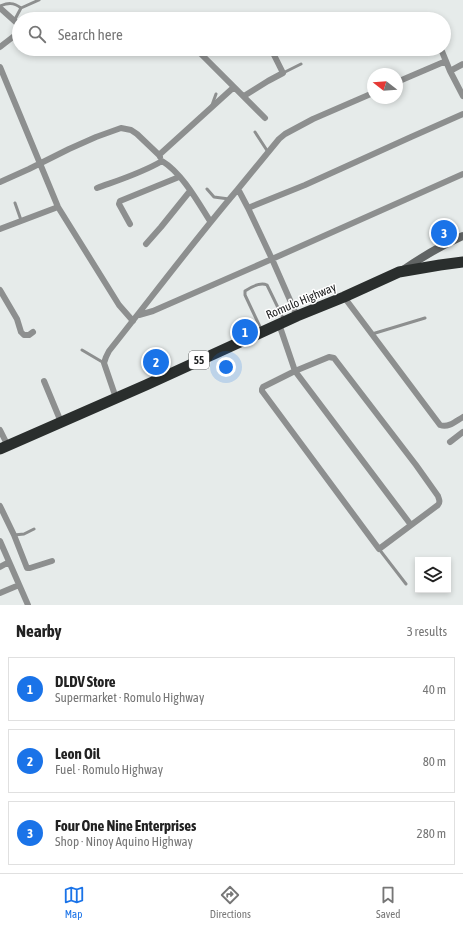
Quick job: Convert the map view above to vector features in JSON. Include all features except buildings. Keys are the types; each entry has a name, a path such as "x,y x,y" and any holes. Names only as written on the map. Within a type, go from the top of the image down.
{"highway":[{"name":"Romulo Highway","path":"4,447 399,272 440,264 463,262"}],"main road":[{"path":"399,272 446,243 463,236"}],"street":[{"path":"0,7 12,19"},
{"path":"0,47 12,38"},
{"path":"203,56 265,118"},
{"path":"244,96 283,73 274,56"},
{"path":"444,56 463,96"},
{"path":"403,79 446,61"},
{"path":"450,70 463,64"},
{"path":"0,67 2,78 58,207 119,305 133,321"},
{"path":"97,188 129,177 154,166 160,158 234,87"},
{"path":"116,398 104,363 109,351 210,222 268,152 285,134 313,119 367,96"},
{"path":"248,208 305,185 463,114"},
{"path":"0,182 96,137 121,128 127,129 137,134 179,177 210,222"},
{"path":"138,315 153,311 463,174"},
{"path":"130,224 119,204 120,201 179,177"},
{"path":"238,189 272,259 297,316"},
{"path":"146,244 190,191"},
{"path":"0,228 58,207"},
{"path":"0,290 17,319 21,332 24,335 29,335 33,332"},
{"path":"344,297 440,425 445,427 449,426 460,418 463,426"},
{"path":"282,323 295,371 411,525"},
{"path":"329,357 334,358 438,496 440,503 411,525 379,549 263,393 263,387 295,371 329,357"},
{"path":"44,381 61,422"},
{"path":"0,430 4,447"},
{"path":"450,442 463,432"},
{"path":"0,506 14,535 27,568 52,561"},
{"path":"0,543 28,605"},
{"path":"0,567 9,562"},
{"path":"0,593 19,584"}],"lane":[{"path":"20,12 21,8 39,0"},
{"path":"0,7 8,3 13,3 21,8"},
{"path":"283,73 301,64"},
{"path":"211,108 216,94"},
{"path":"255,132 268,152"},
{"path":"207,189 214,197 229,199"},
{"path":"16,203 21,220"},
{"path":"262,332 245,295 246,290 261,284 267,285 282,323"},
{"path":"372,334 425,318"},
{"path":"82,350 104,363"},
{"path":"14,535 24,534 34,528"},
{"path":"379,549 406,584"}],"place":[{"name":"Four One Nine Enterprises","path":"444,233"},
{"name":"DLDV Store","path":"245,332"},
{"name":"Leon Oil","path":"156,362"}]}
